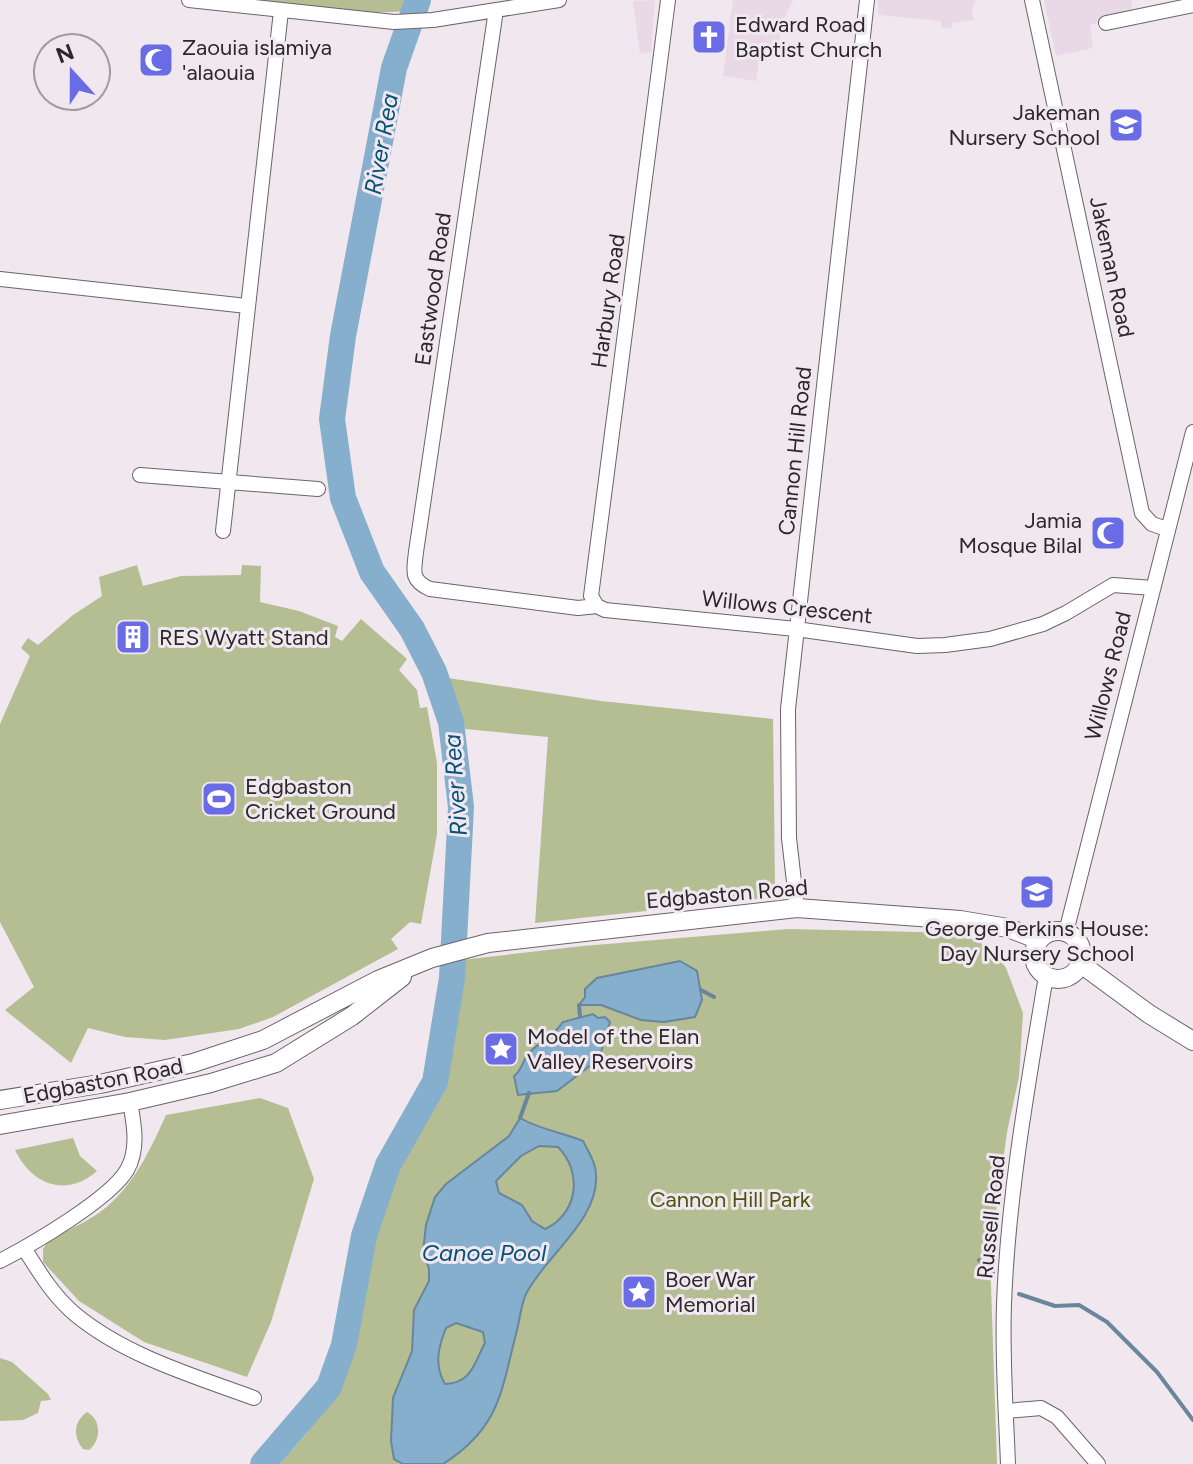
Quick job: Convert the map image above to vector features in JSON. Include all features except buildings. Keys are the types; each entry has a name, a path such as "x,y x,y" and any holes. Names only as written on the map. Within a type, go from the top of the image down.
{"main road":[{"name":"Edgbaston Road","path":"0,1100 124,1079 193,1063 263,1040 378,980 426,961 470,947 533,937 797,908 960,920 1008,928 1039,940"},
{"path":"1048,932 1066,932 1081,947 1081,964 1061,979 1046,976 1036,965 1034,955 1039,940 1048,932"},
{"name":"Edgbaston Road","path":"0,1125 130,1102 211,1083 276,1063 352,1016 426,961"},
{"path":"1081,964 1149,1014 1193,1041"},
{"path":"263,1040 276,1063"},
{"path":"124,1079 130,1102"}],"street":[{"path":"189,0 394,22 433,20 559,0"},
{"name":"Harbury Road","path":"597,606 591,596 668,0"},
{"name":"Cannon Hill Road","path":"797,908 789,838 788,709 867,0"},
{"name":"Jakeman Road","path":"1032,0 1142,513 1152,524 1167,529"},
{"path":"1106,23 1146,7 1193,5"},
{"name":"Eastwood Road","path":"414,574 496,10"},
{"path":"223,531 281,11"},
{"path":"0,279 247,306"},
{"name":"Willows Road","path":"1066,932 1193,432"},
{"path":"140,475 318,489"},
{"name":"Willows Crescent","path":"414,574 419,584 430,589 578,608 597,606 605,610 880,638 917,646 968,643 1043,624 1113,585 1153,588"},
{"name":"Russell Road","path":"1008,1464 1004,1302 1028,1088 1046,976"},
{"path":"0,1261 89,1206 128,1169 136,1133 130,1102"},
{"path":"24,1248 45,1283 76,1315 128,1349 254,1398"},
{"path":"1006,1411 1041,1408 1057,1417 1098,1464"}],"shaded area":[{"path":"655,0 651,52 640,54 633,1"},
{"path":"733,0 793,0 783,21 777,50 761,47 756,81 723,76"},
{"path":"878,0 978,0 972,9 974,20 952,23 952,28 941,27 941,21 878,15"},
{"path":"1044,0 1131,0 1133,13 1090,25 1093,48 1056,56"}],"green space":[{"path":"252,0 411,0 411,10 352,12"},
{"name":"Edgbaston Cricket Ground","path":"137,565 143,586 181,576 241,575 242,565 261,566 260,602 299,611 338,626 335,637 342,641 361,619 407,659 399,670 417,690 420,708 427,707 437,763 437,834 421,924 410,922 391,939 398,949 273,1017 239,1029 165,1040 125,1037 88,1028 71,1063 5,1010 34,987 0,922 0,724 30,656 21,648 28,638 38,645 73,615 102,596 99,577"},
{"path":"448,678 601,701 773,719 775,888 769,895 756,899 535,923 548,737 465,729"},
{"name":"Cannon Hill Park","path":"788,929 961,933 992,949 1006,968 1023,1013 1019,1077 1007,1132 990,1256 997,1464 280,1464 307,1433 341,1374 353,1310 393,1170 442,1081 461,960 583,946"},
{"path":"260,1098 288,1108 314,1179 271,1322 247,1377 144,1342 79,1301 43,1262 43,1249 48,1241 99,1213 122,1192 144,1161 166,1115"},
{"path":"73,1138 80,1156 97,1171 74,1184 51,1184 40,1179 22,1162 15,1150"},
{"path":"0,1358 12,1362 48,1394 51,1400 41,1401 38,1413 23,1420 0,1421"},
{"path":"87,1412 95,1420 98,1430 96,1441 89,1450 83,1449 76,1435 79,1420"}],"water":[{"path":"680,961 697,971 702,1000 695,1017 664,1022 641,1020 601,1005 579,1005 585,997 585,989 597,978"},
{"path":"593,1014 610,1022 599,1059 557,1091 518,1095 514,1076 528,1054 563,1022"},
{"name":"Canoe Pool","path":"520,1118 583,1141 595,1166 595,1191 580,1222 526,1294 502,1389 488,1421 477,1436 443,1464 403,1464 394,1459 391,1441 393,1398 412,1351 414,1310 429,1281 429,1269 423,1252 426,1225 435,1197 446,1184 509,1136","holes":["539,1146 558,1147 566,1157 574,1180 570,1203 556,1222 545,1229 532,1221 522,1205 499,1193 496,1181 521,1156","456,1323 483,1332 485,1343 467,1376 445,1384 439,1370 439,1349 446,1328"]}],"waterway":[{"name":"River Rea","path":"263,1464 329,1387 344,1345 364,1236 388,1165 435,1082 452,978 461,807 451,722 434,672 412,629 372,572 343,498 332,419 343,336 394,68 418,0"},
{"path":"701,990 714,997"},
{"path":"579,1005 580,1016"},
{"path":"520,1118 529,1093"},
{"path":"979,1260 993,1273"},
{"path":"1019,1294 1055,1306 1079,1305 1107,1322 1157,1372 1193,1420"}],"place":[{"name":"Edward Road Baptist Church","path":"709,37"},
{"name":"Zaouia islamiya 'alaouia","path":"156,60"},
{"name":"Jakeman Nursery School","path":"1126,125"},
{"name":"Jamia Mosque Bilal","path":"1108,533"},
{"name":"RES Wyatt Stand","path":"133,637"},
{"name":"Edgbaston Cricket Ground","path":"219,799"},
{"name":"George Perkins House: Day Nursery School","path":"1037,892"},
{"name":"Model of the Elan Valley Reservoirs","path":"501,1049"},
{"name":"Boer War Memorial","path":"639,1292"}]}
